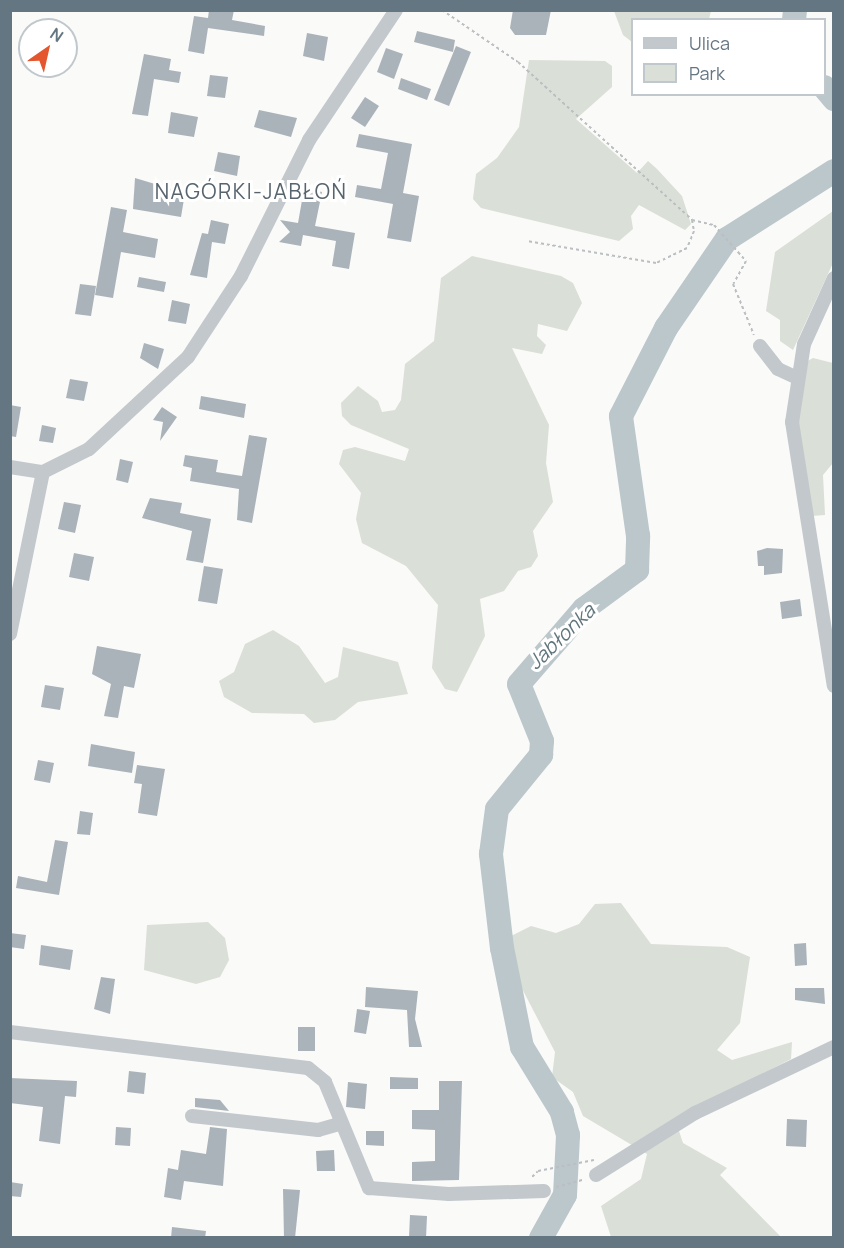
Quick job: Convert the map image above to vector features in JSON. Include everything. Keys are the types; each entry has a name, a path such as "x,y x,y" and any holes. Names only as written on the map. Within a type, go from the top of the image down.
{"street":[{"path":"10,467 43,472 98,442 188,357 241,276 309,140 396,10"},
{"path":"834,278 811,323 795,377 795,458 834,686"},
{"path":"760,346 778,369 795,377"},
{"path":"10,634 43,472"},
{"path":"10,1032 308,1068 325,1082 339,1124 369,1188 449,1194 544,1191"},
{"path":"596,1175 695,1113 834,1047"},
{"path":"192,1116 318,1130 339,1124"}],"path":[{"path":"442,10 518,62 692,220 714,225 746,261 733,284 734,295 760,346"},
{"path":"526,241 656,263 687,248 692,220"},
{"path":"555,1167 583,1162"},
{"path":"544,1191 596,1175"}],"green space":[{"path":"614,10 711,11 709,18 631,18 631,41 623,35"},
{"path":"529,60 605,61 612,66 612,87 576,119 637,173 648,161 657,169 682,196 691,224 685,230 639,205 631,216 633,229 619,241 481,208 473,199 476,174 497,158 519,127"},
{"path":"833,211 833,263 793,350 780,341 780,320 766,311 775,252"},
{"path":"472,256 561,276 573,283 582,303 567,331 538,324 537,336 546,345 542,354 512,348 549,425 546,463 553,502 533,531 538,556 531,567 518,571 504,591 480,599 485,636 457,692 445,689 432,668 438,605 406,566 362,543 356,519 361,493 339,464 343,450 355,447 405,461 409,449 351,425 342,416 341,403 358,386 378,401 382,412 395,410 401,400 405,364 434,341 441,278"},
{"path":"813,358 833,363 833,463 823,475 825,515 811,516 796,416 802,364"},
{"path":"273,630 299,646 325,683 338,677 343,647 398,662 408,694 358,702 335,720 314,723 304,714 252,713 224,697 219,681 234,672 245,644"},
{"path":"621,903 651,944 727,947 750,957 740,1023 717,1050 732,1060 792,1042 791,1059 675,1119 683,1143 727,1168 720,1175 781,1237 611,1237 601,1206 641,1179 647,1154 583,1116 573,1092 552,1077 555,1052 518,981 509,937 531,926 556,933 579,924 595,904"},
{"path":"208,922 225,938 229,960 220,977 196,984 144,970 147,925"}],"building":[{"path":"209,10 234,10 232,20 265,26 264,36 208,28 204,54 188,51 194,16 208,18"},
{"path":"513,10 551,10 546,35 515,35 510,28"},
{"path":"417,31 455,40 453,52 414,42"},
{"path":"307,33 328,37 324,61 303,56"},
{"path":"456,46 471,52 449,106 434,100"},
{"path":"386,48 403,54 394,79 377,72"},
{"path":"144,54 171,59 169,70 181,72 179,83 154,79 148,116 132,114"},
{"path":"210,75 228,77 225,98 207,96"},
{"path":"401,78 431,89 427,100 398,89"},
{"path":"365,97 379,106 365,127 351,118"},
{"path":"259,110 297,118 291,137 254,127"},
{"path":"171,112 198,117 194,137 168,133"},
{"path":"359,134 412,144 403,193 419,196 411,242 387,238 393,204 355,197 357,185 381,189 388,153 356,147"},
{"path":"218,152 240,156 237,176 214,171"},
{"path":"135,178 185,193 181,217 133,209"},
{"path":"304,189 322,192 315,226 355,233 349,269 332,266 336,241 303,235 301,246 279,242 290,232 280,220 298,223"},
{"path":"111,207 127,210 123,232 158,239 155,258 121,252 113,298 95,295"},
{"path":"211,220 229,224 225,244 212,242 207,278 190,275 202,233 208,234"},
{"path":"139,277 166,282 164,292 137,287"},
{"path":"80,284 96,286 91,316 75,314"},
{"path":"172,300 190,304 186,324 168,321"},
{"path":"144,343 164,349 158,369 140,358"},
{"path":"70,379 88,382 84,401 66,398"},
{"path":"201,396 246,404 244,418 199,409"},
{"path":"10,405 21,407 16,437 10,436"},
{"path":"162,407 177,417 160,441 163,422 153,420"},
{"path":"42,425 56,428 53,443 39,441"},
{"path":"249,435 267,438 252,523 237,520 239,489 190,481 192,468 183,466 185,455 218,460 216,472 242,476"},
{"path":"120,459 133,462 128,483 116,480"},
{"path":"150,498 182,503 180,513 211,519 203,563 186,560 192,531 142,518"},
{"path":"64,502 81,505 75,533 58,529"},
{"path":"767,548 783,549 782,573 764,575 764,566 758,566 757,551"},
{"path":"74,553 94,557 89,581 69,577"},
{"path":"204,566 223,569 217,604 198,601"},
{"path":"800,599 802,616 782,619 780,602"},
{"path":"97,646 141,654 134,688 124,686 118,718 104,716 111,684 92,674"},
{"path":"45,685 64,688 60,710 41,707"},
{"path":"91,744 135,752 132,773 88,766"},
{"path":"38,760 54,763 50,783 34,780"},
{"path":"137,765 165,769 157,816 138,813 142,784 134,783"},
{"path":"80,811 93,813 90,835 77,834"},
{"path":"55,840 68,842 59,895 16,888 18,876 47,882"},
{"path":"10,933 26,935 24,949 10,947"},
{"path":"806,943 807,965 795,966 794,944"},
{"path":"41,945 73,950 70,970 39,965"},
{"path":"101,977 115,979 110,1014 94,1009"},
{"path":"366,987 418,991 415,1019 422,1047 409,1047 407,1010 365,1007"},
{"path":"795,988 824,988 825,1004 795,1000"},
{"path":"357,1009 370,1011 366,1034 354,1032"},
{"path":"298,1027 315,1027 315,1051 298,1051"},
{"path":"129,1071 146,1073 144,1094 127,1092"},
{"path":"390,1077 418,1078 418,1089 390,1089"},
{"path":"10,1078 77,1081 76,1097 65,1096 60,1144 39,1141 43,1107 10,1103"},
{"path":"439,1081 462,1081 459,1180 412,1181 412,1162 435,1161 435,1130 412,1129 412,1110 439,1110"},
{"path":"348,1082 367,1084 365,1109 346,1107"},
{"path":"195,1098 220,1100 229,1111 195,1107"},
{"path":"787,1119 807,1120 806,1147 786,1146"},
{"path":"116,1127 131,1128 130,1146 115,1145"},
{"path":"210,1127 227,1129 223,1186 184,1181 181,1200 164,1197 168,1168 178,1170 181,1150 206,1154"},
{"path":"366,1131 384,1131 384,1146 366,1145"},
{"path":"334,1150 335,1171 317,1171 316,1151"},
{"path":"10,1182 23,1184 21,1197 10,1196"},
{"path":"283,1189 300,1190 295,1238 284,1238"},
{"path":"410,1215 427,1216 426,1238 409,1238"},
{"path":"172,1227 206,1231 205,1238 171,1238"}],"waterway":[{"name":"Jabłonka","path":"794,18 795,10"},
{"name":"Jabłonka","path":"826,89 834,99"},
{"name":"Jabłonka","path":"541,1238 565,1195 568,1135 562,1112 522,1047 502,948 491,854 497,809 541,755 542,741 519,684 584,609 637,570 638,536 621,416 666,328 727,239 834,171"}],"district":[{"name":"NAGÓRKI-JABŁOŃ","path":"251,191"}]}
